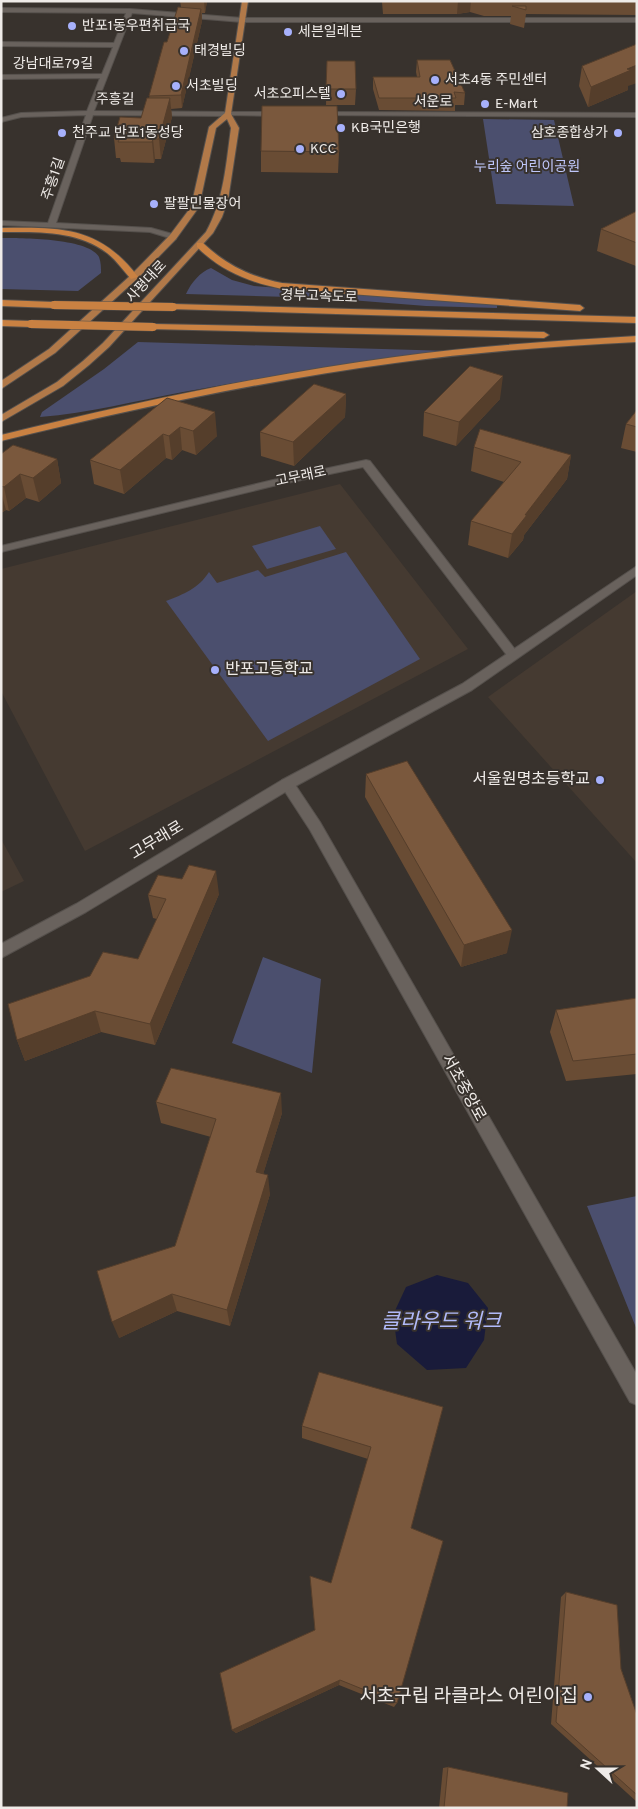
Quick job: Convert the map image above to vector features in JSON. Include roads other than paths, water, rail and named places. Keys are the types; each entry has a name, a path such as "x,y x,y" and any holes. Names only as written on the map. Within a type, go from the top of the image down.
{"highway":[{"path":"1,230 48,232 86,238 110,251 134,277"},
{"path":"200,245 213,258 233,271 254,280 282,286 637,312"},
{"path":"1,297 29,304"},
{"name":"경부고속도로","path":"1,303 637,320"},
{"name":"경부고속도로","path":"1,323 637,338"},
{"path":"1,438 83,417 178,397 354,365 504,347 637,338"}],"main road":[{"name":"사평대로","path":"1,419 60,384 86,363 106,345 209,233 218,217 224,200 235,128 228,114 245,1"},
{"name":"사평대로","path":"1,386 52,351 134,277 173,236 195,206 213,128 228,114"}],"street":[{"path":"114,1 130,11"},
{"path":"1,10 172,12 242,20 483,18 637,20"},
{"name":"강남대로79길","path":"90,113 130,11"},
{"path":"1,44 116,45"},
{"name":"강남대로79길","path":"1,77 105,76"},
{"name":"주흥1길","path":"52,225 90,113"},
{"name":"주흥길","path":"1,120 21,114 228,114"},
{"path":"228,114 291,114"},
{"name":"서운로","path":"309,114 637,115"},
{"name":"사평대로","path":"1,223 151,230 173,236"},
{"name":"고무래로","path":"1,549 273,483 366,463 512,655"},
{"name":"고무래로","path":"1,952 81,908 287,784 467,687 637,568"},
{"name":"서초중앙로","path":"287,784 314,826 637,1395"}],"water":[{"name":"클라우드 워크","path":"437,1275 468,1283 488,1308 484,1340 466,1368 427,1370 397,1344 393,1315 406,1287"}],"place":[{"name":"반포1동우편취급국","path":"72,26"},
{"name":"세븐일레븐","path":"288,32"},
{"name":"태경빌딩","path":"184,51"},
{"name":"서초4동 주민센터","path":"435,80"},
{"name":"서초빌딩","path":"176,86"},
{"name":"서초오피스텔","path":"341,94"},
{"name":"E-Mart","path":"485,104"},
{"name":"KB국민은행","path":"341,128"},
{"name":"천주교 반포1동성당","path":"62,133"},
{"name":"삼호종합상가","path":"618,133"},
{"name":"KCC","path":"300,149"},
{"name":"팔팔민물장어","path":"154,204"},
{"name":"반포고등학교","path":"215,670"},
{"name":"서울원명초등학교","path":"600,780"},
{"name":"서초구립 라클라스 어린이집","path":"588,1697"}],"park label":[{"name":"누리숲 어린이공원","path":"527,167"}]}
